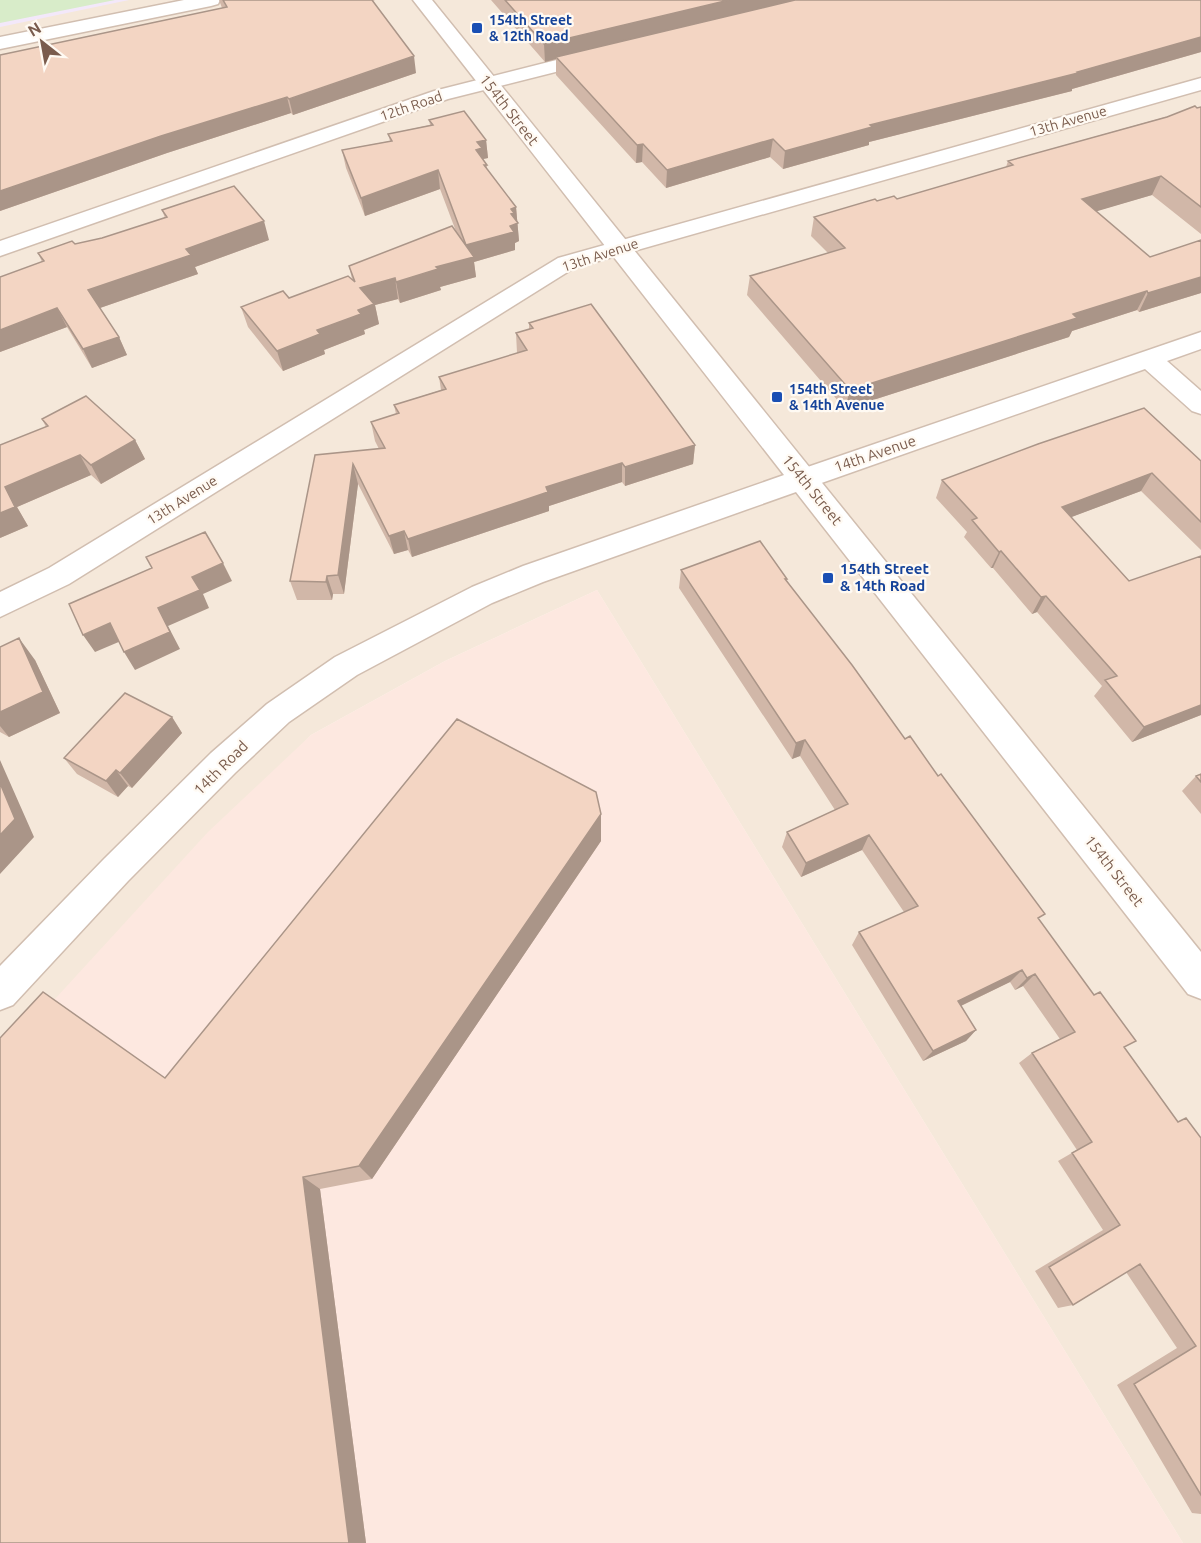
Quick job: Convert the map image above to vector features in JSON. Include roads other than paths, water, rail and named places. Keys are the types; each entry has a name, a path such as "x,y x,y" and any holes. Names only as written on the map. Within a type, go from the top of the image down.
{"street":[{"path":"0,44 211,0"},
{"name":"154th Street","path":"422,0 1201,981"},
{"name":"12th Road","path":"0,249 441,95 624,50"},
{"name":"13th Avenue","path":"0,605 59,576 566,263 1201,84"},
{"name":"14th Avenue","path":"482,595 533,574 1201,340"},
{"path":"1148,358 1201,405"},
{"name":"14th Road","path":"0,992 116,870 223,763 278,713 346,666 482,595"}],"place":[{"name":"154th Street & 12th Road","path":"477,28"},
{"name":"154th Street & 14th Avenue","path":"777,397"},
{"name":"154th Street & 14th Road","path":"828,578"}]}
